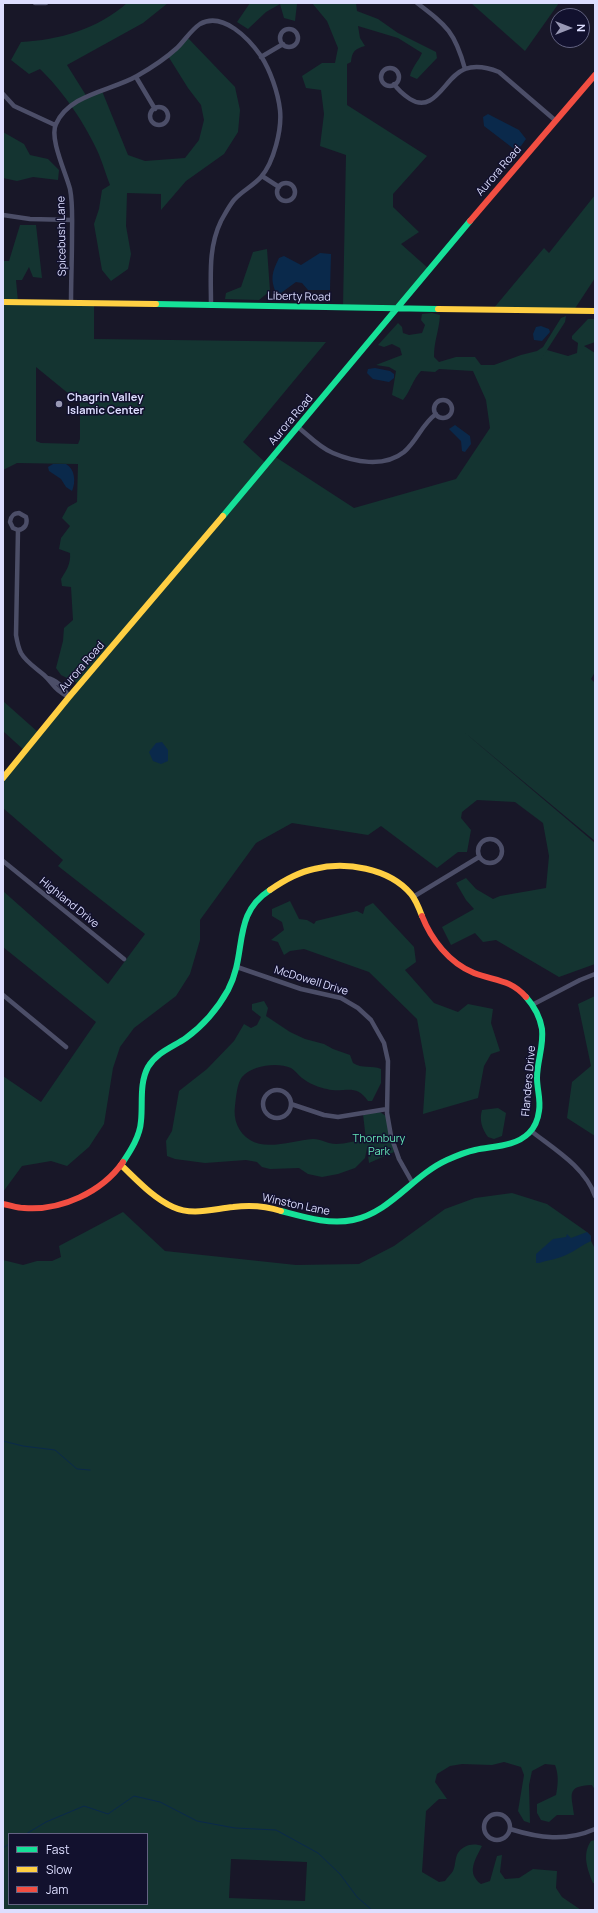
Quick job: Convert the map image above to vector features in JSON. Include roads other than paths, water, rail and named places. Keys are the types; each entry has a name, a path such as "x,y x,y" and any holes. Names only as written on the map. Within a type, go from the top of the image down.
{"street":[{"path":"35,3 46,3"},
{"path":"417,3 438,19 455,38 465,69"},
{"path":"3,94 14,106 55,126 62,114 75,104 93,94 125,83 162,62 200,24 211,21 221,22 231,26 261,57 272,81 280,109 280,130 276,147 262,176 234,200 226,211 214,238 211,252 211,305"},
{"path":"261,57 283,44"},
{"path":"394,84 412,100 419,103 425,103 433,99 451,78 465,69 489,68 499,72 556,121"},
{"name":"Aurora Road","path":"3,778 69,697 170,581 397,308 595,75"},
{"path":"136,77 155,109"},
{"name":"Spicebush Lane","path":"55,126 54,139 71,194 71,303"},
{"path":"262,176 279,187"},
{"path":"3,215 30,219 72,220"},
{"name":"Liberty Road","path":"3,302 595,311"},
{"path":"298,427 332,453 355,459 376,462 395,457 403,453 419,435 427,421 436,414"},
{"path":"18,530 17,640 21,654 47,678 49,683 62,694 69,697"},
{"path":"489,838 500,844 502,851 496,861 485,862 479,857 478,849 482,842 489,838"},
{"path":"413,897 479,857"},
{"name":"Highland Drive","path":"3,860 124,959"},
{"name":"Flanders Drive","path":"3,1204 30,1209 46,1208 64,1204 88,1193 121,1164 131,1150 140,1129 143,1108 142,1084 147,1070 156,1057 189,1036 208,1019 227,992 238,967 244,922 253,904 263,895 304,872 334,866 378,872 395,879 404,886 413,897 429,932 449,956 475,973 501,980 512,985 521,991 532,1005 539,1019 542,1040 537,1077 539,1109 537,1119 531,1131"},
{"name":"McDowell Drive","path":"238,967 301,989 337,996 363,1012 380,1034 386,1052 389,1070 387,1109 389,1126 396,1152 412,1182"},
{"path":"532,1005 580,980 595,974"},
{"path":"3,995 66,1047"},
{"path":"277,1090 285,1092 291,1104 288,1112 281,1118 277,1118 265,1113 262,1104 268,1093 277,1090"},
{"path":"291,1104 324,1115 338,1117 387,1109"},
{"path":"531,1131 581,1172 590,1184 595,1196"},
{"name":"Winston Lane","path":"121,1164 162,1200 178,1209 204,1213 235,1207 264,1207 327,1222 352,1220 380,1210 429,1169 446,1160 473,1150 508,1146 523,1138 531,1131"},
{"path":"499,1814 506,1818 510,1829 505,1837 497,1839 489,1836 484,1825 491,1815 499,1814"},
{"path":"510,1829 537,1837 554,1838 569,1837 595,1829"}],"water":[{"path":"488,114 519,130 526,139 521,146 514,149 484,126 483,117"},
{"path":"320,253 331,254 330,290 308,290 302,283 296,282 281,293 276,293 272,279 279,258 284,256 301,265"},
{"path":"541,326 549,329 550,332 542,341 534,340 533,334 536,327"},
{"path":"375,368 390,371 394,374 394,378 389,382 373,379 367,373 368,369"},
{"path":"455,425 470,436 471,444 465,452 462,451 461,441 449,429"},
{"path":"53,464 66,464 69,466 74,476 72,491 66,487 61,479 49,471 48,467"},
{"path":"162,742 168,750 168,761 161,764 153,761 149,752 156,743"},
{"path":"587,1232 591,1236 591,1241 563,1256 536,1263 536,1254 553,1239 566,1237 567,1234 571,1238"}],"waterway":[{"path":"3,1441 23,1446 55,1450 77,1469 90,1470"},
{"path":"28,1833 46,1822 84,1806 108,1814 134,1796 160,1802 197,1821 235,1828 276,1830 318,1853 340,1874 357,1897 372,1910"},
{"path":"3,1848 8,1845"}],"place":[{"name":"Chagrin Valley Islamic Center","path":"59,404"}],"park label":[{"name":"Thornbury Park","path":"379,1145"}]}
